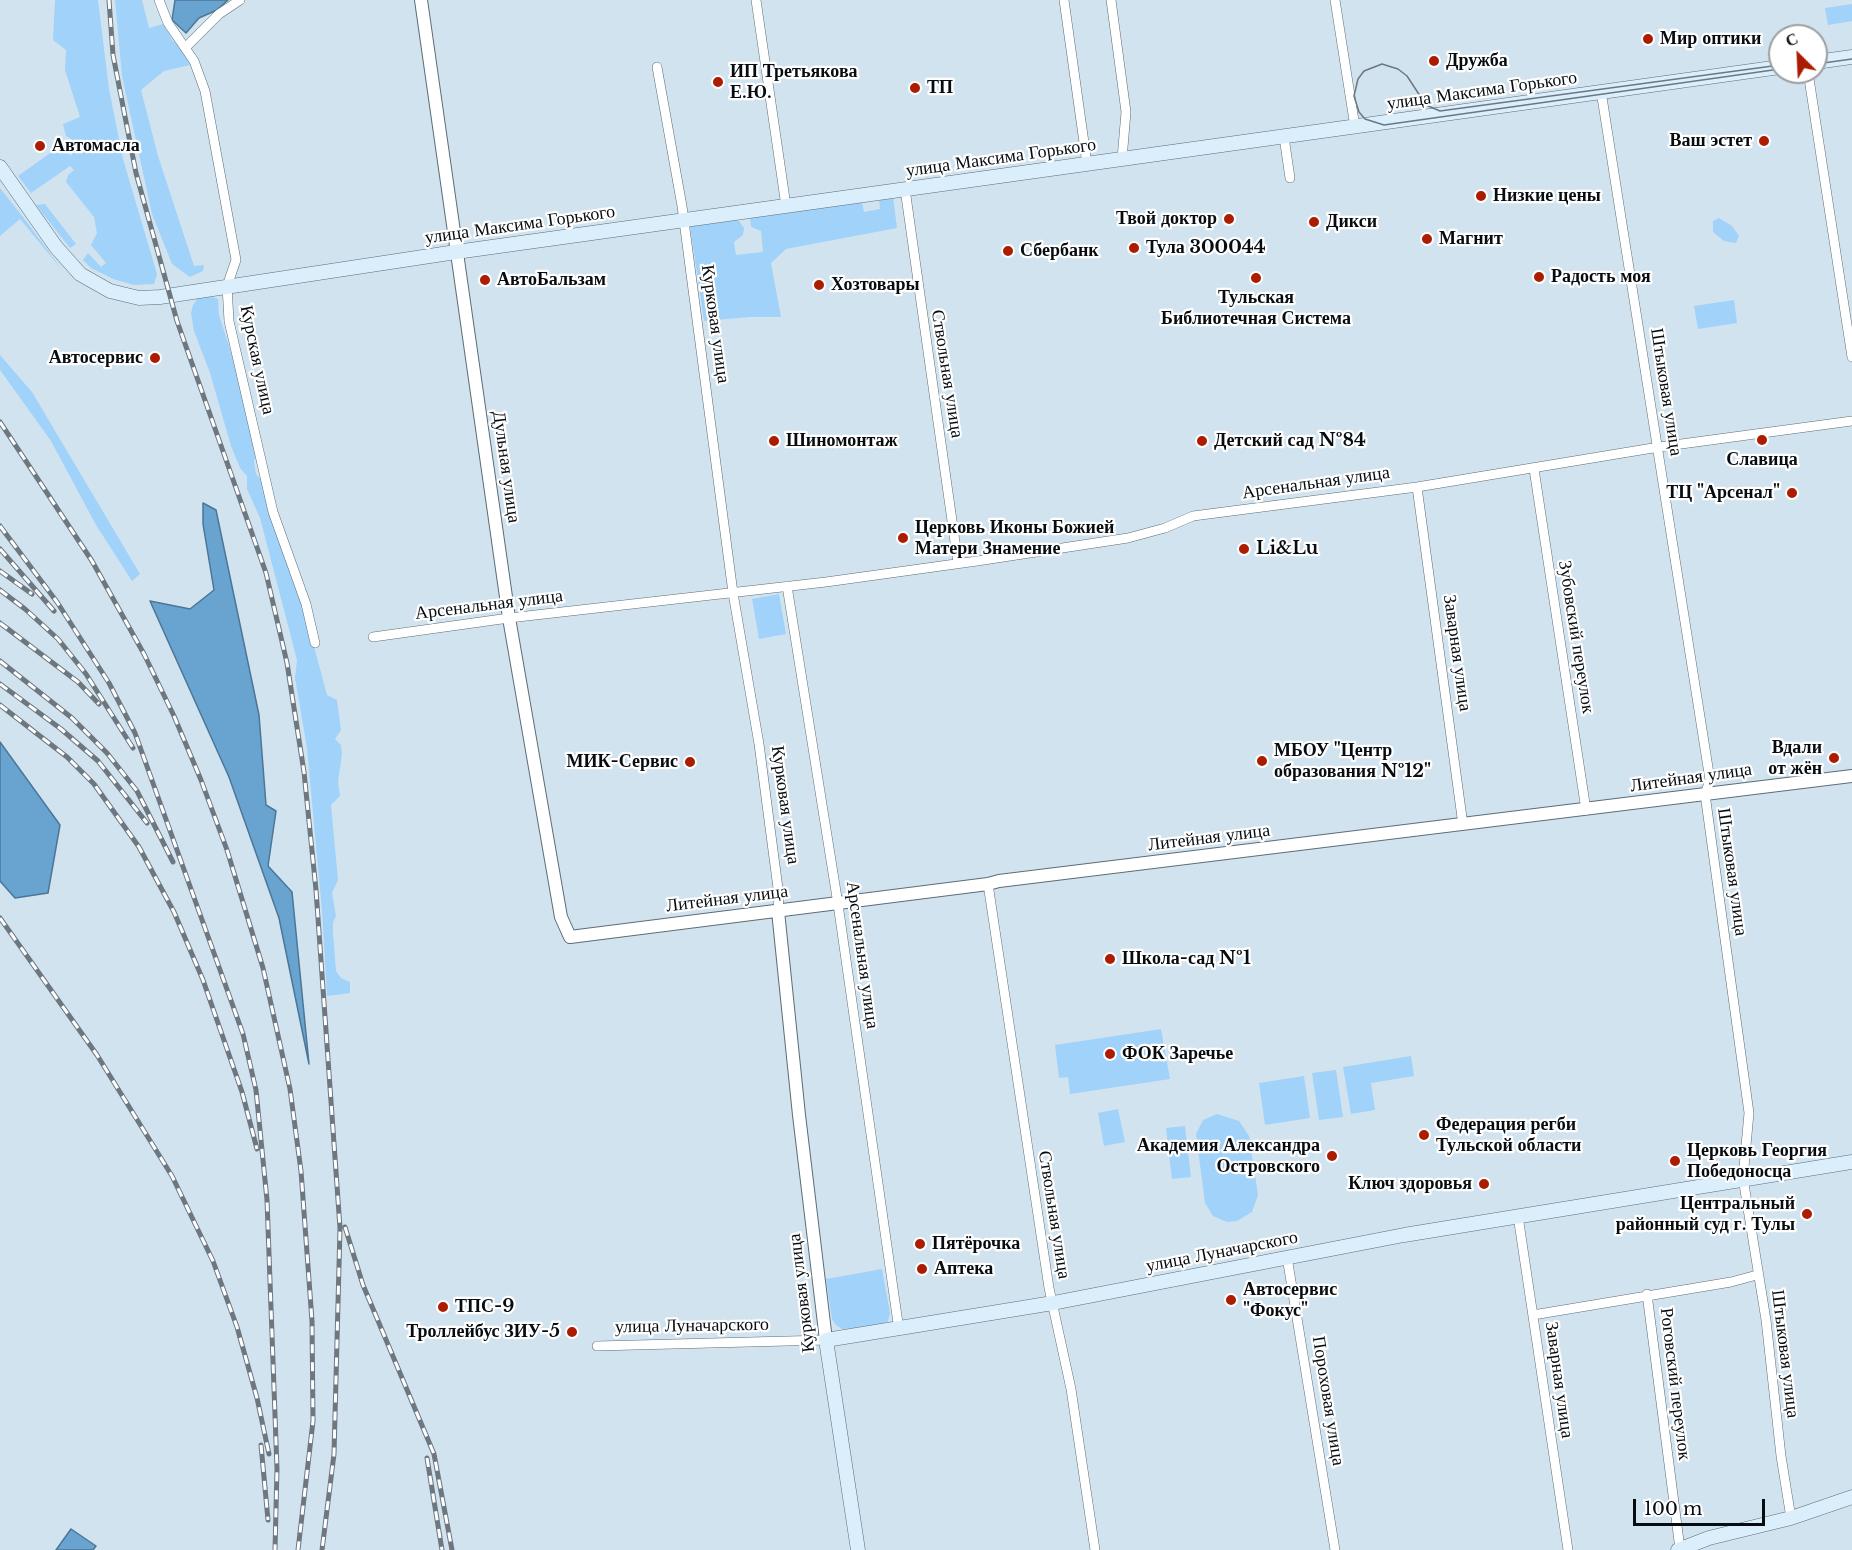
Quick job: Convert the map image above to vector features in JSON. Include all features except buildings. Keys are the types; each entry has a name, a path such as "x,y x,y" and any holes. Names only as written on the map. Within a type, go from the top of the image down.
{"main road":[{"path":"1828,60 1852,57"},
{"name":"улица Максима Горького","path":"0,167 56,247 90,282 110,291 139,298 160,297 456,252 1768,69"},
{"name":"улица Луначарского","path":"826,1340 899,1330 1053,1303 1287,1257 1518,1216 1852,1162"},
{"name":"Курковая улица","path":"826,1340 858,1550"},
{"path":"1679,1550 1709,1538 1791,1518 1852,1497"}],"street":[{"name":"Курская улица","path":"159,0 168,23 186,47 205,91 236,260 227,286 229,321 273,512 306,604 315,643"},
{"path":"186,47 219,14 240,0"},
{"name":"Дульная улица","path":"421,0 509,618 561,917 570,937"},
{"path":"756,0 786,206"},
{"path":"1064,0 1087,164"},
{"path":"1111,0 1126,112 1122,159"},
{"path":"1335,0 1355,127"},
{"name":"Курковая улица","path":"657,68 683,220 733,593 759,744 776,866 778,911 799,1114 826,1340"},
{"path":"1810,84 1852,357"},
{"name":"Штыковая улица","path":"1601,91 1710,780 1705,794 1749,1113 1743,1178 1766,1320 1780,1456 1791,1518"},
{"path":"1284,136 1290,178"},
{"name":"Ствольная улица","path":"904,189 958,563"},
{"name":"Арсенальная улица","path":"373,637 958,563 1128,538 1165,528 1193,516 1418,487 1659,447 1852,421"},
{"name":"Зубовский переулок","path":"1534,469 1586,810"},
{"name":"Заварная улица","path":"1418,487 1463,825"},
{"name":"Арсенальная улица","path":"788,586 838,904 899,1330"},
{"name":"Литейная улица","path":"570,937 838,904 999,881 1852,776"},
{"name":"Ствольная улица","path":"988,884 1053,1303 1084,1464 1095,1550"},
{"name":"Заварная улица","path":"1518,1216 1568,1550"},
{"name":"Пороховая улица","path":"1287,1257 1335,1550"},
{"name":"Роговский переулок","path":"1533,1315 1603,1304 1647,1294 1731,1282 1757,1275"},
{"name":"Роговский переулок","path":"1647,1294 1679,1550"},
{"name":"улица Луначарского","path":"597,1346 826,1340"}],"shaded area":[{"path":"55,0 98,0 109,89 123,159 157,274 154,284 134,285 113,279 91,268 83,260 88,253 101,267 106,263 91,245 97,233 94,217 66,182 68,175 74,170 70,166 31,193 18,176 53,151 63,148 71,156 76,142 66,136 63,124 80,117 65,70 66,50 53,40"},
{"path":"115,0 142,0 149,28 163,24 173,41 182,49 190,65 164,71 141,90 158,156 194,266 204,265 203,271 190,277 172,264 152,214 122,76"},
{"path":"175,0 228,0 217,10 199,18 186,33 172,20"},
{"path":"1852,4 1852,21 1828,25 1825,8"},
{"path":"0,188 63,271 20,219 0,236"},
{"path":"893,197 897,228 786,249 771,263 781,317 704,321 690,226 732,219 739,221 744,228 743,235 734,242 736,255 763,252 761,231 751,227 750,215 862,202 864,212 880,209 879,199"},
{"path":"45,204 76,244 70,248 36,205"},
{"path":"1719,218 1732,226 1739,236 1736,243 1724,241 1713,232 1713,221"},
{"path":"209,296 218,299 219,315 236,368 256,455 254,462 256,474 264,483 303,605 327,695 337,700 341,730 335,739 341,745 342,755 338,781 340,796 331,805 338,880 332,893 336,916 333,922 333,934 336,971 341,978 350,982 350,993 327,996 322,911 307,748 295,678 297,660 260,518 247,489 247,476 240,468 231,446 210,373 194,331 191,313 193,305 197,299"},
{"path":"1734,300 1737,323 1698,329 1694,306"},
{"path":"0,355 32,392 140,574 132,581 96,525 51,441 0,370"},
{"path":"203,503 216,510 259,715 266,805 276,811 268,866 292,892 309,1064 279,918 229,777 150,601 190,609 214,590 203,524"},
{"path":"779,594 786,634 759,639 752,599"},
{"path":"0,742 60,825 48,893 15,898 0,881"},
{"name":"ФОК Заречье","path":"1161,1029 1170,1079 1070,1094 1068,1077 1059,1078 1055,1045"},
{"path":"1411,1056 1414,1076 1371,1083 1375,1110 1351,1114 1343,1067"},
{"path":"1336,1070 1343,1117 1319,1120 1312,1073"},
{"path":"1304,1076 1310,1118 1265,1125 1259,1083"},
{"path":"1118,1109 1125,1142 1104,1146 1098,1113"},
{"path":"1217,1114 1239,1121 1249,1136 1258,1195 1252,1212 1237,1221 1227,1222 1213,1216 1205,1203 1196,1134 1203,1120"},
{"path":"1185,1126 1191,1177 1172,1179 1166,1128"},
{"path":"882,1269 890,1313 888,1321 882,1326 842,1329 836,1325 832,1319 826,1279"},
{"path":"71,1529 96,1546 93,1550 56,1550"}],"tram line":[{"path":"1828,62 1852,59"},
{"path":"1768,67 1440,111 1426,105 1407,76 1398,69 1382,64 1364,71 1358,79 1354,96 1359,112 1365,119 1384,125 1768,71"}],"railway":[{"path":"109,0 113,55 136,173 177,321 266,573 287,663 304,772 316,890 340,1228 334,1454 322,1550"},
{"path":"0,422 92,561 144,654 174,716 227,850 263,968 290,1089 301,1171 312,1321 313,1421 298,1550"},
{"path":"0,526 57,602 109,683 135,733 243,1034 256,1090 267,1200 277,1469 275,1550"},
{"path":"0,549 54,611"},
{"path":"0,571 32,594"},
{"path":"0,590 58,639 86,674 133,748"},
{"path":"0,623 78,682 99,704"},
{"path":"0,661 72,718 107,753 137,791 173,862"},
{"path":"0,684 61,729 98,761 147,823"},
{"path":"0,705 67,757 94,784 139,847 174,912 203,980 242,1092 257,1149"},
{"path":"0,918 97,1055 172,1176 213,1261 237,1327 257,1398 269,1454"},
{"path":"345,1227 363,1285 434,1454 452,1550"},
{"path":"261,1445 268,1520"},
{"path":"427,1458 442,1550"}],"place":[{"name":"Мир оптики","path":"1648,39"},
{"name":"Дружба","path":"1434,61"},
{"name":"ИП Третьякова Е.Ю.","path":"718,82"},
{"name":"ТП","path":"915,88"},
{"name":"Ваш эстет","path":"1764,141"},
{"name":"Автомасла","path":"40,146"},
{"name":"Низкие цены","path":"1481,196"},
{"name":"Твой доктор","path":"1229,219"},
{"name":"Дикси","path":"1314,222"},
{"name":"Магнит","path":"1427,239"},
{"name":"Тула 300044","path":"1134,248"},
{"name":"Сбербанк","path":"1008,251"},
{"name":"Радость моя","path":"1539,277"},
{"name":"Тульская Библиотечная Система","path":"1256,278"},
{"name":"АвтоБальзам","path":"485,280"},
{"name":"Хозтовары","path":"819,285"},
{"name":"Автосервис","path":"155,358"},
{"name":"Славица","path":"1762,440"},
{"name":"Шиномонтаж","path":"774,441"},
{"name":"Детский сад №84","path":"1202,441"},
{"name":"ТЦ \"Арсенал\"","path":"1792,493"},
{"name":"Церковь Иконы Божией Матери Знамение","path":"903,538"},
{"name":"Li&Lu","path":"1244,549"},
{"name":"Вдали от жён","path":"1834,758"},
{"name":"МБОУ \"Центр образования №12\"","path":"1262,761"},
{"name":"МИК-Сервис","path":"690,762"},
{"name":"Школа-сад №1","path":"1110,959"},
{"name":"ФОК Заречье","path":"1110,1054"},
{"name":"Федерация регби Тульской области","path":"1424,1135"},
{"name":"Академия Александра Островского","path":"1332,1156"},
{"name":"Церковь Георгия Победоносца","path":"1675,1161"},
{"name":"Ключ здоровья","path":"1484,1184"},
{"name":"Центральный районный суд г. Тулы","path":"1807,1214"},
{"name":"Пятёрочка","path":"920,1244"},
{"name":"Аптека","path":"922,1269"},
{"name":"Автосервис \"Фокус\"","path":"1231,1300"},
{"name":"ТПС-9","path":"443,1307"},
{"name":"Троллейбус ЗИУ-5","path":"572,1332"}]}
